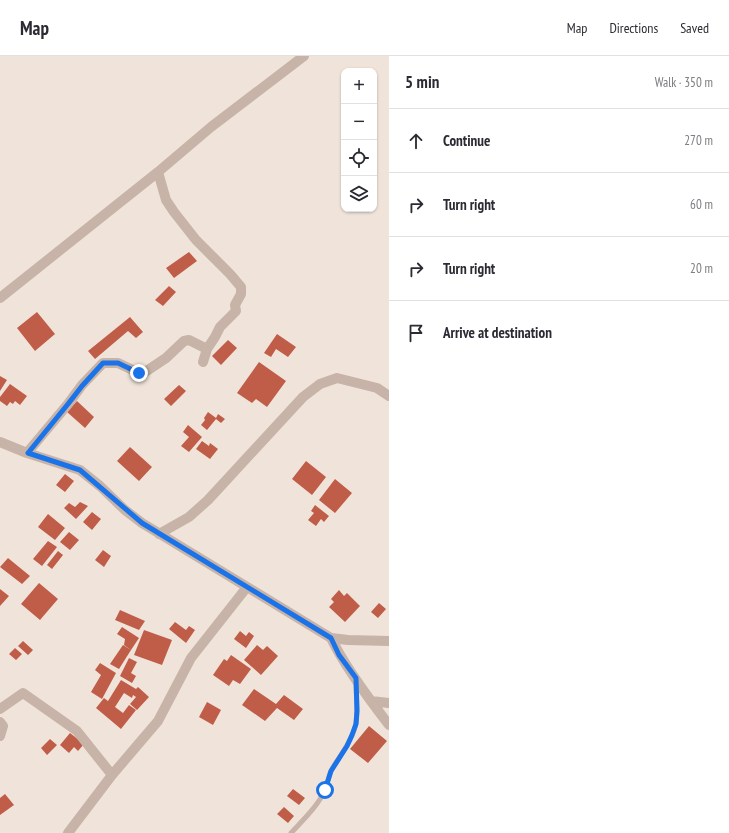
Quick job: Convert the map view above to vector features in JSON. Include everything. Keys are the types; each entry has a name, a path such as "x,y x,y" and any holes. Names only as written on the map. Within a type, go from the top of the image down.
{"street":[{"path":"0,298 158,172 211,127 304,56"},
{"path":"158,172 166,200 174,212 196,240 236,280 242,290 235,306 236,311 220,327 207,349 203,362"},
{"path":"28,453 82,386 103,363 118,363 139,373 145,372 155,366 184,341 189,340 207,349"},
{"path":"160,534 190,516 208,500 303,397 320,384 337,378 377,388 389,396"},
{"path":"0,442 80,470 142,523 331,638 389,641"},
{"path":"69,832 112,775 158,721 191,658 247,587"},
{"path":"331,638 339,655 389,725"},
{"path":"0,709 23,693 77,731 112,775"},
{"path":"371,701 389,703"},
{"path":"0,722 3,726 0,736"}],"lane":[{"path":"291,833 317,803 325,790 331,771 347,746 352,735 356,724 357,711 356,678"}],"building":[{"path":"189,252 197,261 174,278 166,268"},
{"path":"169,286 176,292 163,306 155,300"},
{"path":"37,312 55,334 35,351 17,328"},
{"path":"130,317 143,332 136,338 128,331 95,359 88,351"},
{"path":"277,334 296,347 288,357 276,349 271,357 264,353"},
{"path":"228,340 237,348 221,365 212,356"},
{"path":"259,362 286,381 267,407 256,399 252,403 237,393"},
{"path":"0,376 7,380 0,391"},
{"path":"10,384 27,396 20,405 15,401 13,404 10,402 7,406 0,401 0,397"},
{"path":"179,385 186,391 171,406 164,399"},
{"path":"77,401 94,417 85,428 67,412"},
{"path":"208,412 216,418 218,414 225,419 221,423 216,419 207,430 201,425"},
{"path":"188,425 202,437 189,452 181,446 189,437 183,432"},
{"path":"202,441 209,446 210,443 218,449 210,459 196,449"},
{"path":"130,447 152,467 139,481 117,461"},
{"path":"306,461 326,477 312,495 292,479"},
{"path":"65,474 74,481 65,492 56,485"},
{"path":"335,479 352,493 335,513 319,500"},
{"path":"80,502 88,506 76,519 64,508 69,503 75,507"},
{"path":"315,505 329,516 324,522 321,519 316,526 308,520 314,513 311,511"},
{"path":"92,512 101,519 92,530 83,522"},
{"path":"48,514 65,528 55,540 38,527"},
{"path":"69,532 79,540 70,550 60,542"},
{"path":"48,541 57,547 42,566 33,559"},
{"path":"103,550 111,556 104,567 95,560"},
{"path":"58,551 63,555 52,569 47,565"},
{"path":"8,558 30,576 22,584 0,567"},
{"path":"39,583 58,599 40,620 21,604"},
{"path":"0,589 9,596 0,606"},
{"path":"339,590 344,596 347,593 360,606 345,622 329,607 334,602 331,599"},
{"path":"379,603 386,609 378,618 371,612"},
{"path":"120,610 145,621 139,630 115,620"},
{"path":"175,622 186,630 189,626 195,630 186,643 169,629"},
{"path":"122,627 139,638 131,650 124,645 125,639 117,634"},
{"path":"144,630 172,640 162,665 134,655"},
{"path":"240,631 246,636 249,632 254,636 246,648 234,639"},
{"path":"23,641 33,650 28,655 18,646"},
{"path":"123,645 131,650 119,669 110,664"},
{"path":"257,645 263,650 267,646 278,656 261,675 244,660"},
{"path":"15,648 22,654 16,660 9,654"},
{"path":"231,655 251,669 240,684 233,680 229,686 213,675 224,659 227,661"},
{"path":"129,658 137,662 131,673 136,676 132,683 120,676"},
{"path":"100,663 116,673 102,699 91,692 101,675 95,670"},
{"path":"121,680 136,689 138,687 149,697 137,710 130,704 136,697 133,695 132,698 124,693 115,707 123,713 129,705 136,710 121,729 96,708 104,698 108,701"},
{"path":"254,689 276,704 284,695 303,709 294,720 277,708 265,721 242,705"},
{"path":"207,702 221,710 213,725 199,717"},
{"path":"369,726 387,741 368,763 350,749"},
{"path":"70,733 84,744 78,751 74,747 69,753 60,745"},
{"path":"50,739 57,745 47,755 41,748"},
{"path":"293,789 305,798 299,805 287,796"},
{"path":"5,794 14,805 0,815 0,798"},
{"path":"284,807 294,816 288,823 277,814"}],"route":[{"path":"139,373 118,363 103,363 96,369 28,453 80,470 142,523 331,638 339,655 356,678 357,711 356,724 352,735 347,746 331,771 325,790"}]}
